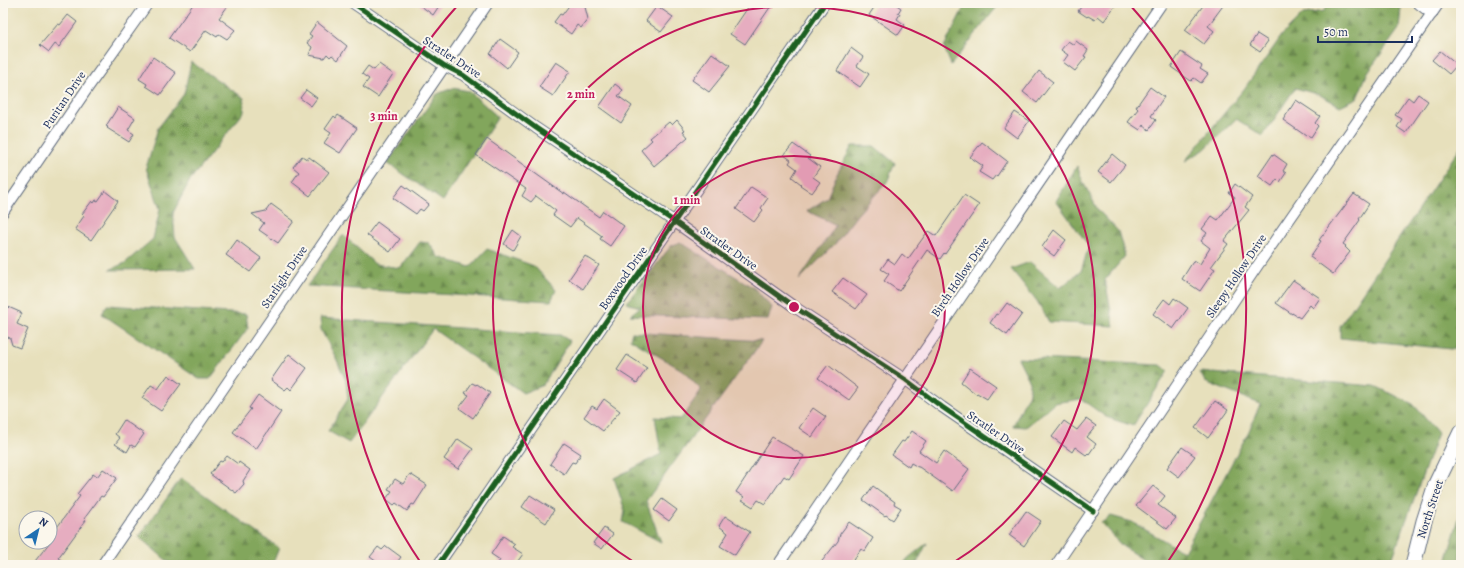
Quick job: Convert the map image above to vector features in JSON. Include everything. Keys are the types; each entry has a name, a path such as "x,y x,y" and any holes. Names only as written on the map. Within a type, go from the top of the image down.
{"street":[{"name":"Puritan Drive","path":"3,212 148,3"},
{"name":"Stratler Drive","path":"353,3 445,66 463,75 536,128 674,222 796,308 906,380 942,407 1094,511"},
{"name":"Starlight Drive","path":"102,565 488,3"},
{"name":"Boxwood Drive","path":"438,565 825,3"},
{"name":"Birch Hollow Drive","path":"778,565 906,380 1162,3"},
{"path":"1418,3 1432,14"},
{"name":"Sleepy Hollow Drive","path":"1056,565 1094,511 1258,265 1439,3"},
{"name":"North Street","path":"1413,565 1424,521 1436,484 1461,432"}],"green space":[{"path":"966,3 1000,3 951,65 944,47"},
{"path":"1328,3 1397,3 1401,8 1399,29 1368,72 1357,98 1340,106 1320,95 1295,88 1263,136 1236,119 1204,150 1185,161 1244,89 1283,34 1303,14 1324,11"},
{"path":"191,62 244,98 244,112 190,180 173,213 175,237 195,269 109,270 125,263 153,239 160,209 146,168 158,128 184,94"},
{"path":"453,88 469,91 498,117 443,201 387,163 437,94"},
{"path":"852,146 874,146 895,163 887,182 857,215 835,244 799,280 836,225 807,211 827,198 837,174"},
{"path":"1461,146 1461,350 1340,338 1340,326"},
{"path":"1077,166 1084,184 1098,210 1118,231 1125,256 1105,280 1114,326 1049,322 1037,301 1011,269 1030,262 1060,288 1081,271 1089,246 1056,201"},
{"path":"343,235 375,264 400,268 420,242 429,243 439,257 470,267 487,249 534,266 556,290 551,301 307,286"},
{"path":"680,242 754,288 772,307 768,320 630,315 640,307 626,303 671,246"},
{"path":"107,305 246,314 248,328 210,379 199,379 102,314"},
{"path":"320,318 560,335 570,341 543,385 523,393 433,329 349,443 328,431 348,399 346,381 321,330"},
{"path":"632,332 762,341 646,501 661,542 623,522 625,511 614,478 661,454 655,417 681,419 701,390 682,370 630,339"},
{"path":"1018,358 1161,365 1168,371 1133,426 1106,417 1081,399 1055,403 1026,427 1013,426 1029,393 1029,380"},
{"path":"1200,372 1375,386 1413,404 1438,433 1390,565 1151,565 1122,546 1101,523 1111,516 1132,522 1184,552 1249,431 1260,404 1205,382"},
{"path":"181,478 279,548 272,565 172,565 139,537"},
{"path":"1461,511 1461,565 1445,565"},
{"path":"927,543 916,565 903,565 907,559"}],"building":[{"path":"194,3 230,3 219,18 235,30 227,39 219,34 217,37 206,30 190,52 169,38"},
{"path":"417,3 441,3 433,15"},
{"path":"571,3 584,3 588,19 581,28 577,25 571,34 554,22 560,14 562,15"},
{"path":"751,3 773,3 745,44 730,34"},
{"path":"877,3 894,3 901,8 897,19 905,25 898,35 869,15"},
{"path":"1084,3 1117,3 1104,21 1098,16 1095,20 1078,11"},
{"path":"1205,3 1225,3 1208,26 1214,31 1204,44 1185,30"},
{"path":"657,6 673,17 661,32 646,21"},
{"path":"68,15 77,22 59,47 55,44 49,52 40,45"},
{"path":"317,22 347,46 338,60 332,55 330,57 327,54 324,58 309,55 312,47 307,43 312,36 309,34"},
{"path":"1257,34 1268,41 1260,52 1250,45"},
{"path":"500,39 518,52 507,68 490,54"},
{"path":"1068,41 1074,45 1076,41 1088,50 1084,56 1086,57 1075,71 1063,62 1068,55 1061,50"},
{"path":"851,48 863,57 857,66 869,74 860,87 837,71"},
{"path":"1440,51 1457,65 1449,74 1432,60"},
{"path":"1181,52 1202,66 1200,69 1208,74 1201,83 1194,78 1191,81 1171,67"},
{"path":"712,53 730,66 709,92 692,80"},
{"path":"153,57 176,73 160,95 146,86 147,84 139,79"},
{"path":"556,62 570,71 553,96 539,87"},
{"path":"379,64 393,74 378,97 363,87 369,79 362,74 368,66 374,70"},
{"path":"1039,71 1053,82 1037,103 1023,92"},
{"path":"615,84 623,90 618,96 632,106 621,123 599,107"},
{"path":"1150,87 1164,97 1151,116 1156,120 1149,130 1143,125 1140,130 1128,122 1138,109 1136,107"},
{"path":"306,90 317,98 311,106 300,98"},
{"path":"1418,94 1428,101 1406,133 1397,127 1402,119 1395,115 1408,97 1413,101"},
{"path":"1296,100 1320,116 1315,123 1318,126 1311,137 1306,136 1283,120"},
{"path":"118,107 135,118 128,130 134,134 129,142 106,126"},
{"path":"1015,112 1029,121 1017,138 1004,128"},
{"path":"338,115 357,128 340,153 324,143 331,133 325,129 334,116 336,118"},
{"path":"677,120 685,130 683,131 688,137 654,166 641,150 652,140 650,138 669,122 672,125"},
{"path":"487,139 599,217 603,211 624,226 610,246 600,239 602,236 577,218 570,227 553,215 556,211 536,196 531,202 522,196 526,189 476,155"},
{"path":"982,142 1007,161 997,176 996,175 992,180 979,172 983,166 970,157"},
{"path":"793,144 810,156 808,158 820,167 813,177 820,182 812,193 800,185 801,184 792,177 797,169 789,163 791,160 784,155"},
{"path":"1112,154 1125,165 1111,182 1098,172"},
{"path":"1273,154 1287,164 1283,171 1286,173 1280,182 1277,179 1272,186 1258,176"},
{"path":"302,156 308,160 309,157 329,172 310,196 292,182 299,172 293,167"},
{"path":"1235,184 1252,197 1245,207 1249,210 1224,241 1228,244 1211,267 1215,269 1200,291 1182,279 1194,260 1200,264 1210,248 1201,241 1207,233 1202,229 1212,216 1218,220 1235,197 1229,193"},
{"path":"403,185 429,204 423,211 420,209 416,214 393,198"},
{"path":"751,187 768,198 761,208 763,210 754,222 736,209"},
{"path":"105,191 118,201 91,240 75,229 84,216 82,214 92,201 94,203 96,200 98,201"},
{"path":"1354,194 1369,204 1343,244 1350,252 1333,274 1310,257 1321,241 1319,240"},
{"path":"964,195 979,205 945,254 944,253 940,259 927,250 899,291 884,281 889,274 881,269 888,259 895,264 902,254 908,259 928,231 936,236"},
{"path":"271,204 294,221 278,243 259,230 264,223 252,214 266,211"},
{"path":"377,222 400,239 390,252 367,235"},
{"path":"513,230 521,236 513,250 504,244"},
{"path":"1054,230 1066,240 1054,256 1042,247"},
{"path":"237,240 261,258 250,272 226,255"},
{"path":"585,256 599,265 583,289 569,279"},
{"path":"843,278 867,295 856,309 832,292"},
{"path":"1293,280 1320,298 1313,308 1310,305 1300,318 1276,303"},
{"path":"1174,298 1188,308 1173,329 1153,314 1164,299 1170,304"},
{"path":"1007,303 1022,314 1007,335 990,323 996,314 998,315"},
{"path":"6,306 22,313 17,324 28,329 20,348 12,345 10,338 3,335 3,312"},
{"path":"289,354 307,368 291,390 288,387 285,390 271,380"},
{"path":"627,355 647,368 637,383 617,370"},
{"path":"828,365 858,388 849,400 818,378"},
{"path":"970,368 996,386 987,399 977,393 976,394 961,382"},
{"path":"168,375 181,384 161,411 142,398 151,385 158,389"},
{"path":"472,383 477,384 490,393 473,418 459,408 469,395 465,393"},
{"path":"258,395 281,412 256,449 233,432 251,409 249,408"},
{"path":"604,399 620,411 603,431 584,417 592,406 597,409"},
{"path":"1215,401 1228,410 1208,438 1195,428"},
{"path":"813,408 826,417 812,437 799,428"},
{"path":"1086,419 1096,426 1087,437 1096,444 1089,454 1088,453 1086,455 1075,447 1072,452 1052,437 1064,421 1077,430"},
{"path":"124,420 144,434 135,447 131,445 127,452 115,444 120,438 115,434"},
{"path":"912,431 926,441 919,451 936,463 944,451 969,469 953,491 919,467 911,463 909,467 892,455 902,441 904,442"},
{"path":"772,437 804,456 789,479 784,476 765,504 758,500 753,507 742,500 744,497 736,492"},
{"path":"458,439 473,449 458,469 444,459"},
{"path":"564,443 581,454 575,463 572,462 564,474 550,464"},
{"path":"1182,447 1195,456 1179,477 1167,468"},
{"path":"227,456 250,470 243,481 244,484 236,493 210,474 220,461 222,462"},
{"path":"103,469 117,478 84,519 86,520 58,558 68,565 32,565 44,550 58,550 58,526 80,496 77,494 93,474 97,477"},
{"path":"410,474 427,485 414,505 412,504 407,511 396,503 394,505 386,499 392,491 388,489 395,479 403,484"},
{"path":"873,486 901,508 893,520 863,500"},
{"path":"1153,486 1165,496 1158,505 1176,518 1167,529 1136,506"},
{"path":"530,495 554,510 546,523 522,507"},
{"path":"662,499 677,510 669,521 654,510"},
{"path":"1026,511 1041,521 1024,546 1009,535"},
{"path":"725,516 750,532 735,555 720,546 728,533 719,526"},
{"path":"849,522 873,538 865,551 861,549 850,565 819,565 838,541 840,534"},
{"path":"604,528 613,534 602,549 593,543"},
{"path":"503,536 515,544 512,547 523,554 515,565 497,565 500,560 491,554"},
{"path":"386,546 401,557 395,565 381,565 370,557 378,547 382,550"}],"cycle path":[{"path":"353,3 445,66 463,75 536,128 675,222 796,308 906,380 942,407 1093,511"},
{"path":"438,565 825,3"}]}
